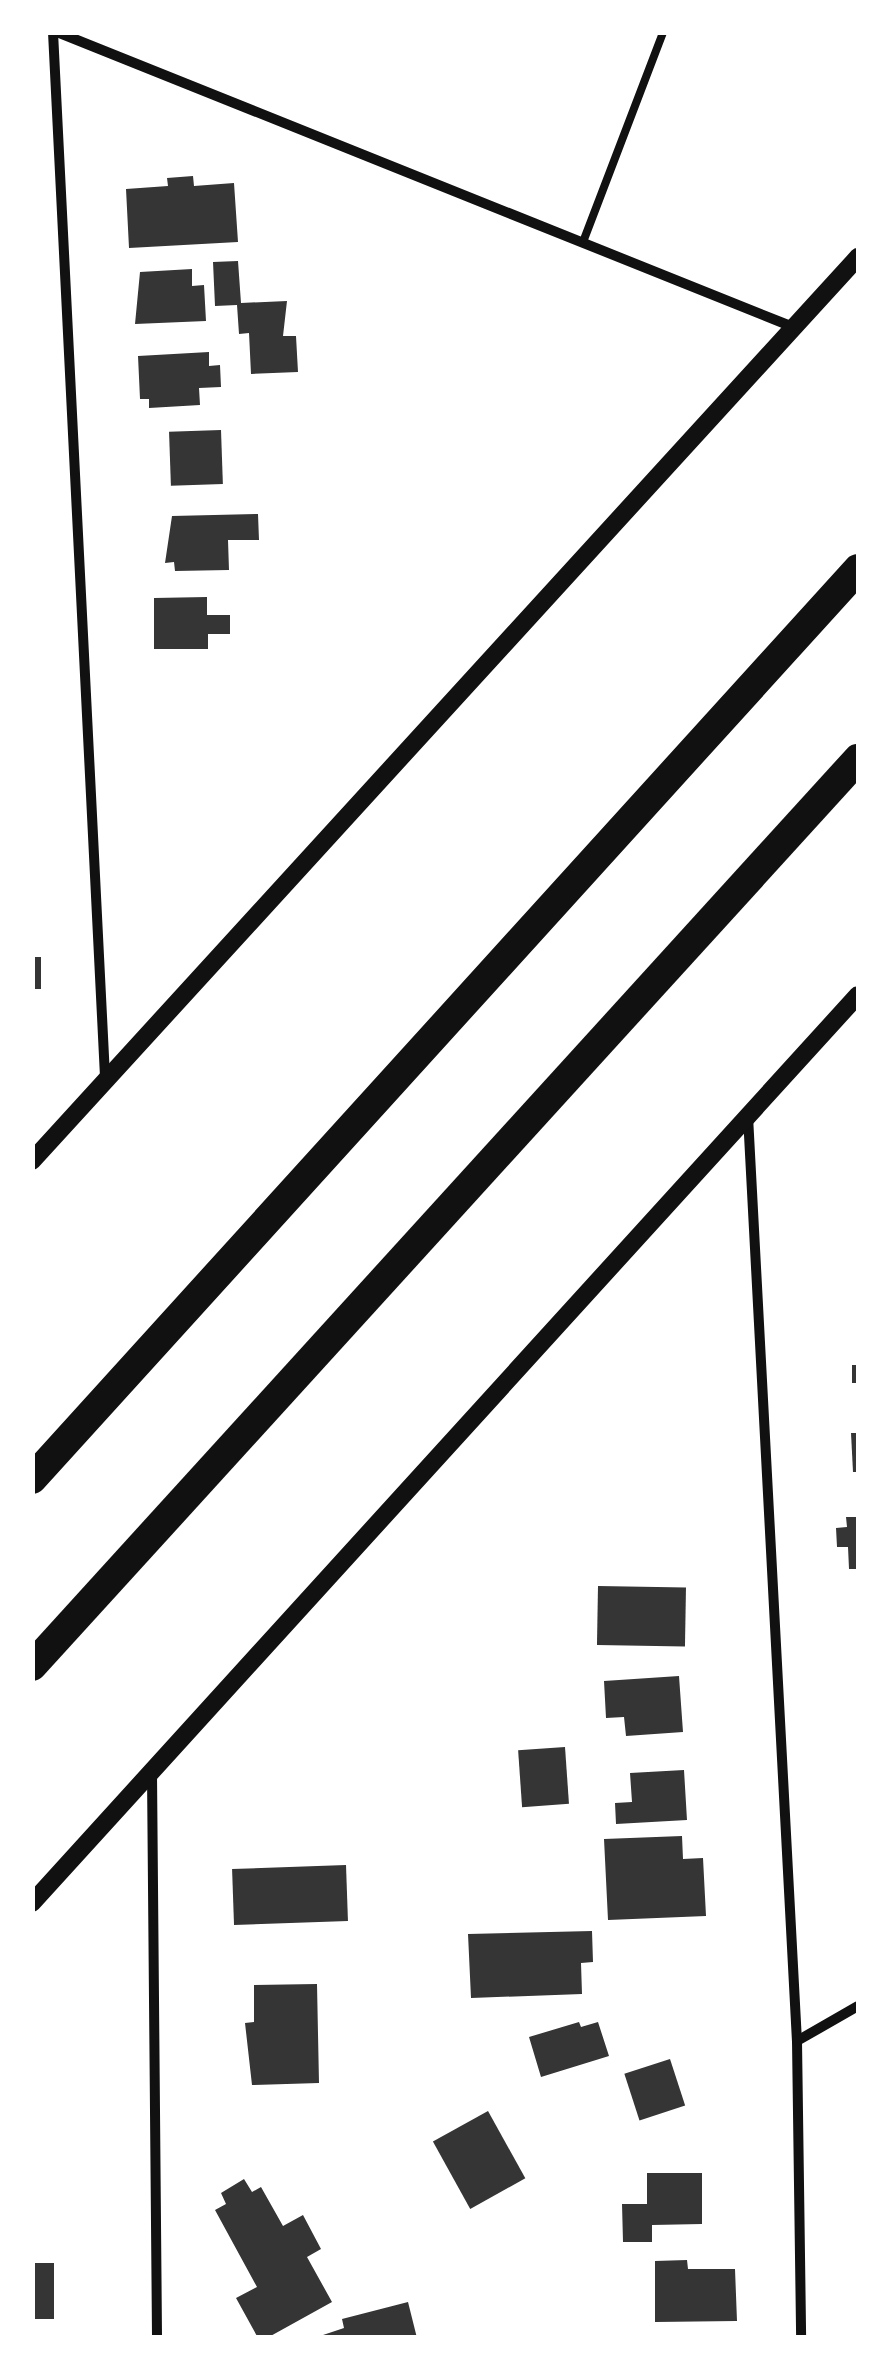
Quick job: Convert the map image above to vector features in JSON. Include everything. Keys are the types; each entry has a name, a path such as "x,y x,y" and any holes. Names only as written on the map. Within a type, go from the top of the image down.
{"highway":[{"path":"32,1479 858,569"},
{"path":"32,1666 858,760"}],"street":[{"path":"105,1079 55,32 793,327"},
{"path":"32,1161 858,256"},
{"path":"32,1903 858,995"},
{"path":"748,1115 796,2042 801,2338"},
{"path":"152,1770 157,2338"},
{"path":"796,2042 858,2006"}],"lane":[{"path":"583,242 663,32"}],"building":[{"path":"193,176 194,186 234,183 238,242 129,248 126,189 168,186 167,178"},
{"path":"238,261 241,303 287,301 283,336 296,336 298,372 251,374 249,333 239,334 237,305 215,306 213,262"},
{"path":"192,269 192,286 204,285 206,321 135,324 140,272"},
{"path":"209,352 209,366 220,365 221,387 199,388 200,405 149,408 149,399 140,399 138,356"},
{"path":"221,430 223,484 171,486 169,432"},
{"path":"258,514 259,540 228,540 229,570 175,571 174,562 165,563 172,516"},
{"path":"207,597 207,615 230,615 230,634 208,634 208,649 154,649 154,598"},
{"path":"32,957 41,957 41,989 32,989"},
{"path":"852,1365 858,1365 858,1383 852,1383"},
{"path":"851,1433 858,1433 858,1472 853,1472"},
{"path":"846,1517 858,1517 858,1569 849,1569 848,1547 837,1547 836,1528 847,1527"},
{"path":"598,1586 686,1588 685,1647 597,1645"},
{"path":"679,1676 683,1732 626,1736 624,1717 606,1718 604,1681"},
{"path":"565,1747 569,1804 522,1807 518,1750"},
{"path":"684,1770 687,1820 616,1824 615,1803 632,1802 630,1773"},
{"path":"682,1836 683,1859 703,1858 706,1916 608,1920 604,1839"},
{"path":"346,1865 348,1921 234,1925 232,1869"},
{"path":"592,1931 593,1962 581,1963 582,1994 471,1998 468,1934"},
{"path":"317,1984 319,2083 252,2085 245,2023 254,2022 254,1985"},
{"path":"579,2022 581,2027 598,2022 609,2056 541,2077 529,2037"},
{"path":"670,2059 685,2106 639,2120 624,2074"},
{"path":"488,2111 525,2178 470,2209 433,2142"},
{"path":"647,2173 702,2173 702,2224 652,2225 652,2242 623,2242 622,2204 647,2204"},
{"path":"244,2179 252,2192 261,2187 283,2226 303,2215 321,2249 307,2257 332,2302 267,2338 258,2338 236,2298 257,2287 215,2210 226,2204 221,2193"},
{"path":"687,2260 688,2269 735,2269 737,2321 655,2322 655,2261"},
{"path":"32,2263 54,2263 54,2319 32,2319"},
{"path":"408,2302 417,2338 314,2338 344,2328 342,2319"}]}
